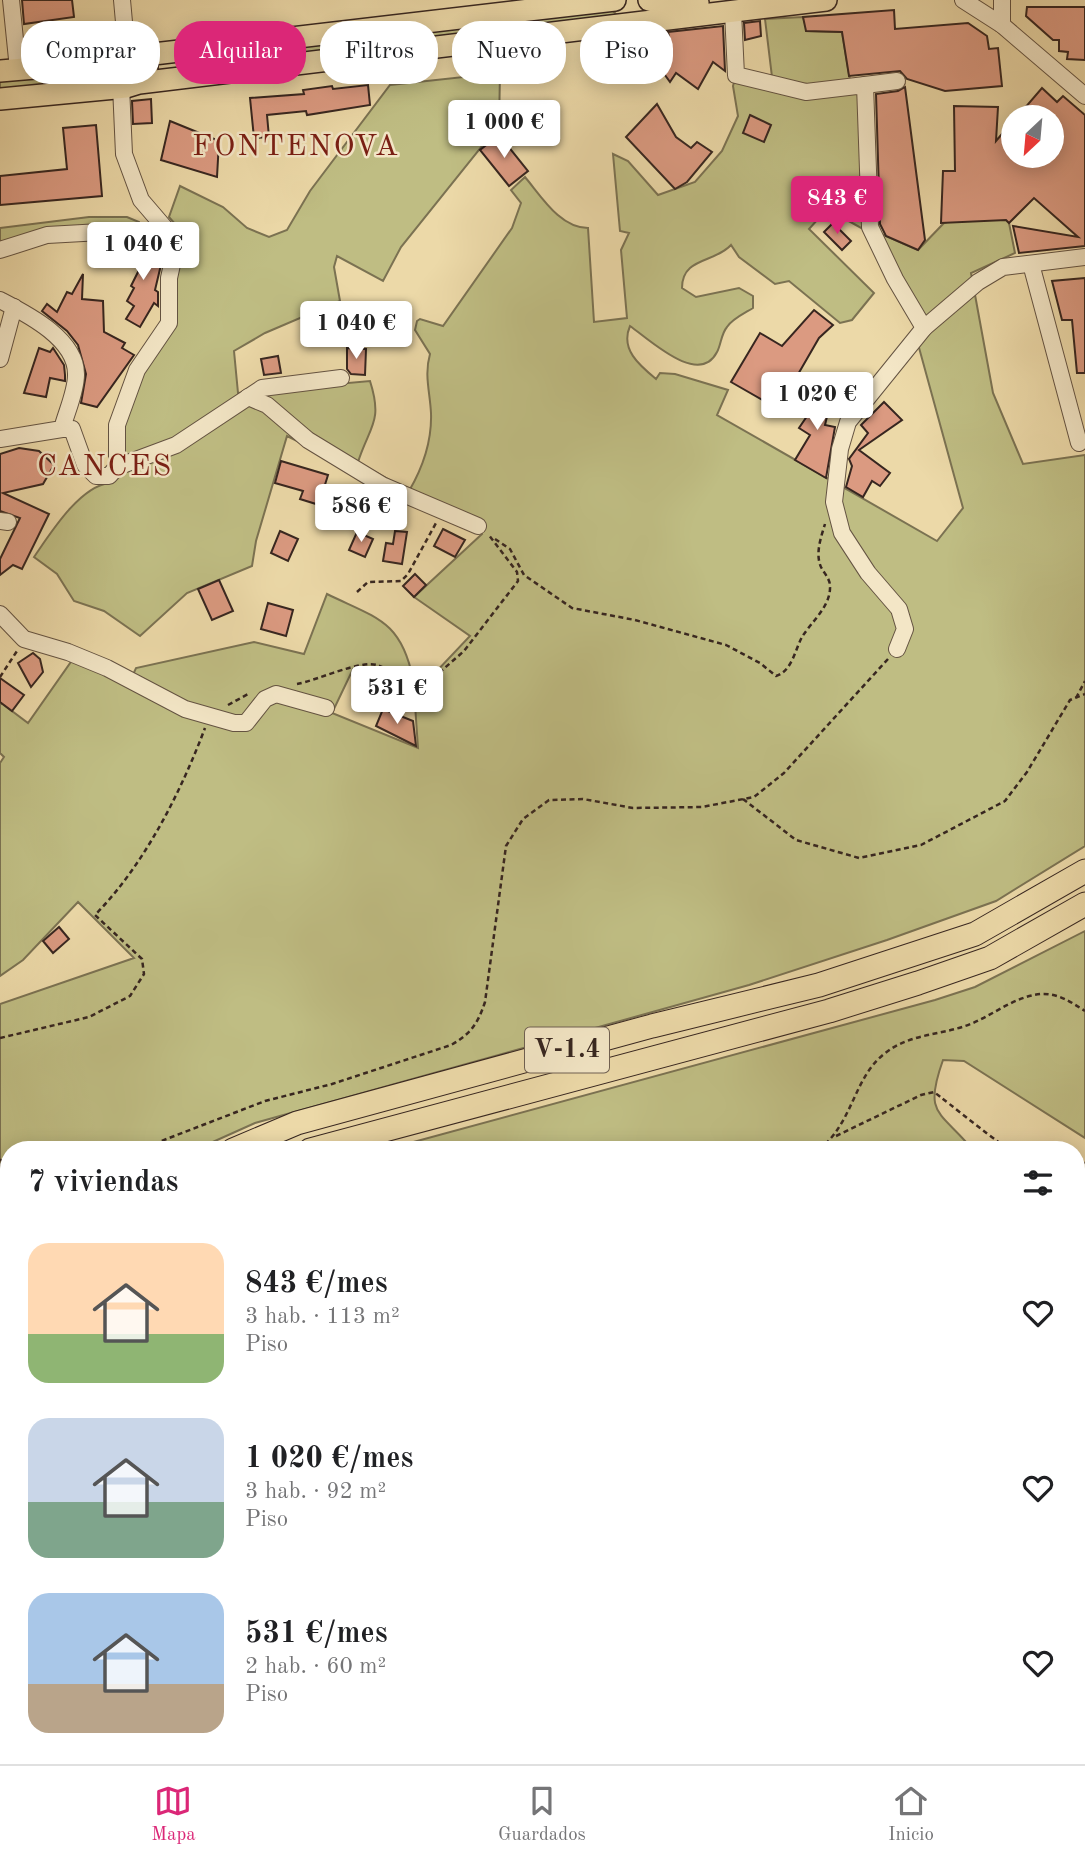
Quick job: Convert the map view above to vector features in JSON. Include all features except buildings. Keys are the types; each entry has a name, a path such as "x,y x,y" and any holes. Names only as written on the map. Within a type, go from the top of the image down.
{"highway":[{"name":"V-1.4","path":"254,1141 297,1123 652,1026 819,985 975,934 1085,872"},
{"name":"V-1.4","path":"343,1141 815,1014 918,983 989,958 1085,904"}],"main road":[{"path":"160,53 615,0"},
{"path":"649,0 676,6 730,6 826,0"},
{"path":"0,99 730,6"}],"street":[{"path":"9,70 11,0"},
{"path":"122,0 124,21"},
{"path":"963,0 979,5 1085,96"},
{"path":"1002,0 1002,25"},
{"path":"730,6 737,75 806,92 897,81"},
{"path":"126,85 124,154 141,200 177,242"},
{"path":"865,85 870,227 895,279 924,328"},
{"path":"0,250 47,235 101,232 177,242"},
{"path":"117,467 117,425 136,370 169,323 169,278 177,242"},
{"path":"897,649 905,629 899,609 868,573 842,533 834,502 840,449 848,422 924,328 978,282 1003,267 1085,257"},
{"path":"1031,264 1079,443"},
{"path":"0,359 7,303 58,338 71,355 76,375 62,429"},
{"path":"2,434 72,429 85,465 96,477 109,476 117,467 176,445 262,388 341,378"},
{"path":"248,397 267,405 308,440 372,479 484,531"},
{"path":"0,614 24,639 68,652 185,709 209,716 234,723 246,723 265,698 276,694 326,708"}],"path":[{"path":"484,531 510,549 524,575 572,607 635,620 726,645 760,663 776,676 791,662 803,636 828,599 830,583 819,564 819,553 825,524 834,502"},
{"path":"358,592 368,582 401,581 408,574 442,511"},
{"path":"293,684 322,679 361,663 378,665 411,684 432,679 464,651 518,581 517,572 484,531"},
{"path":"0,677 24,639"},
{"path":"161,1141 265,1101 332,1084 452,1045 468,1036 478,1021 485,1002 506,846 523,819 548,800 583,799 647,807 702,807 754,797 784,773 897,649"},
{"path":"1076,698 1085,681"},
{"path":"0,1038 89,1017 130,996 144,974 142,958 95,915 120,889 146,847 172,801 209,716 255,691"},
{"path":"743,799 796,840 859,858 921,845 1005,801 1027,772 1070,700 1085,694"},
{"path":"836,1136 867,1073 883,1055 908,1038 970,1024 1020,998 1031,996 1056,995 1085,1011"},
{"path":"830,1141 921,1095 934,1092 984,1128 996,1141"}],"shaded area":[{"path":"609,7 619,17 566,24 566,21 495,21"},
{"path":"803,17 807,31 842,32 850,80 868,79 879,233 918,250 944,223 995,208 1009,223 1015,253 971,273 993,393 1023,464 1085,455 1085,846 996,901 887,940 749,985 255,1123 215,1141 0,1141 0,1004 134,958 78,902 23,960 0,976 0,763 4,757 0,753 0,702 28,723 73,659 132,677 136,668 254,642 304,654 327,594 384,623 401,644 413,679 434,674 470,636 414,597 482,534 480,530 287,436 256,541 252,566 187,593 140,636 104,611 74,601 57,574 34,557 76,502 98,486 109,483 125,415 142,374 170,329 174,282 181,256 180,230 169,217 180,186 223,207 247,228 269,237 287,230 310,191 390,85 438,84 438,80 452,78 452,84 500,84 499,125 401,247 383,281 337,256 334,267 340,301 265,333 234,351 238,393 370,381 375,415 358,462 409,491 426,453 431,423 427,376 430,354 415,330 417,321 420,319 443,326 512,228 521,203 511,190 525,177 560,217 578,227 588,228 594,322 627,318 621,250 629,233 620,231 613,154 628,161 658,195 695,182 722,151 738,116 733,86 736,75 772,77 765,19","holes":["827,209 865,230 927,332 918,344 963,508 937,541 717,415 728,390 675,374 660,373 656,379 633,356 627,342 630,326 662,350 687,363 699,365 709,362 717,352 729,324 753,308 753,296 739,288 696,297 682,288 683,278 693,266 731,245 739,257 775,284 789,281 840,323 852,320 874,293 809,229","353,669 414,690 418,748 332,713"]},
{"path":"452,26 452,38 438,39 438,28"},
{"path":"320,43 320,54 306,55 306,44"},
{"path":"21,77 21,84 59,84 0,90 0,79"},
{"path":"89,217 127,217 139,222 142,232 0,246 0,228"},
{"path":"1085,931 1085,1138 964,1061 943,1060 937,1078 935,1103 944,1119 965,1141 417,1141 935,1000 975,987"}],"district":[{"name":"FONTENOVA","path":"296,147"},
{"name":"CANCES","path":"105,467"}]}
